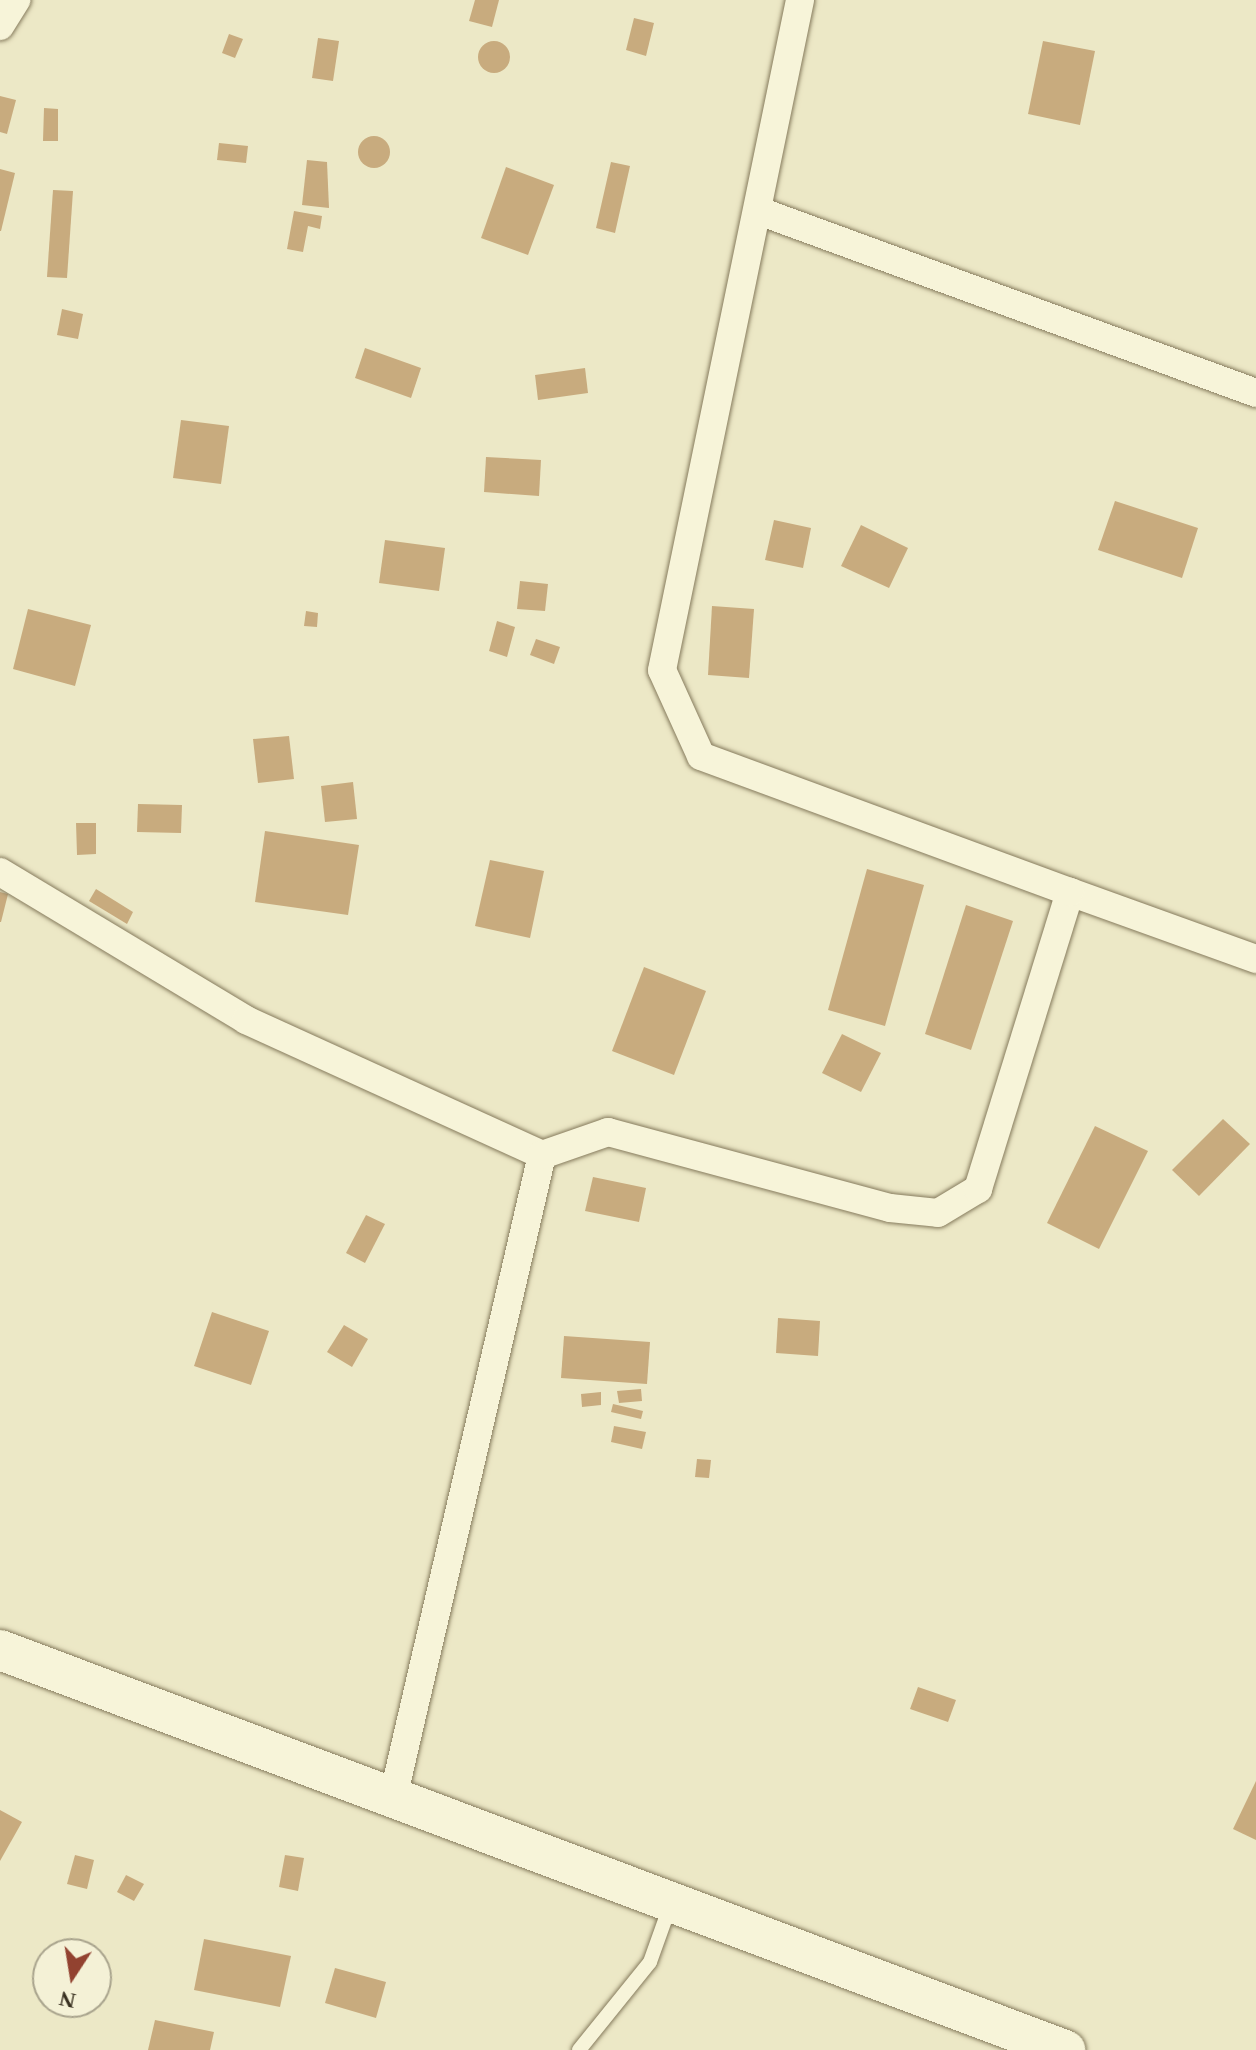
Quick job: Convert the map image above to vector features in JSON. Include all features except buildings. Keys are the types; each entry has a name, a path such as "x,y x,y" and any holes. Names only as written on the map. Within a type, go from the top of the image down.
{"main road":[{"path":"0,1650 392,1802 672,1902 1065,2050"}],"street":[{"path":"0,26 16,0"},
{"path":"800,0 759,211 662,670 694,742 701,756 1256,959"},
{"path":"759,211 1256,393"},
{"path":"0,872 246,1020 542,1155 608,1132 890,1208 938,1213 978,1189 1070,892"},
{"path":"392,1802 542,1155"}],"lane":[{"path":"579,2050 650,1962 672,1902"}]}
